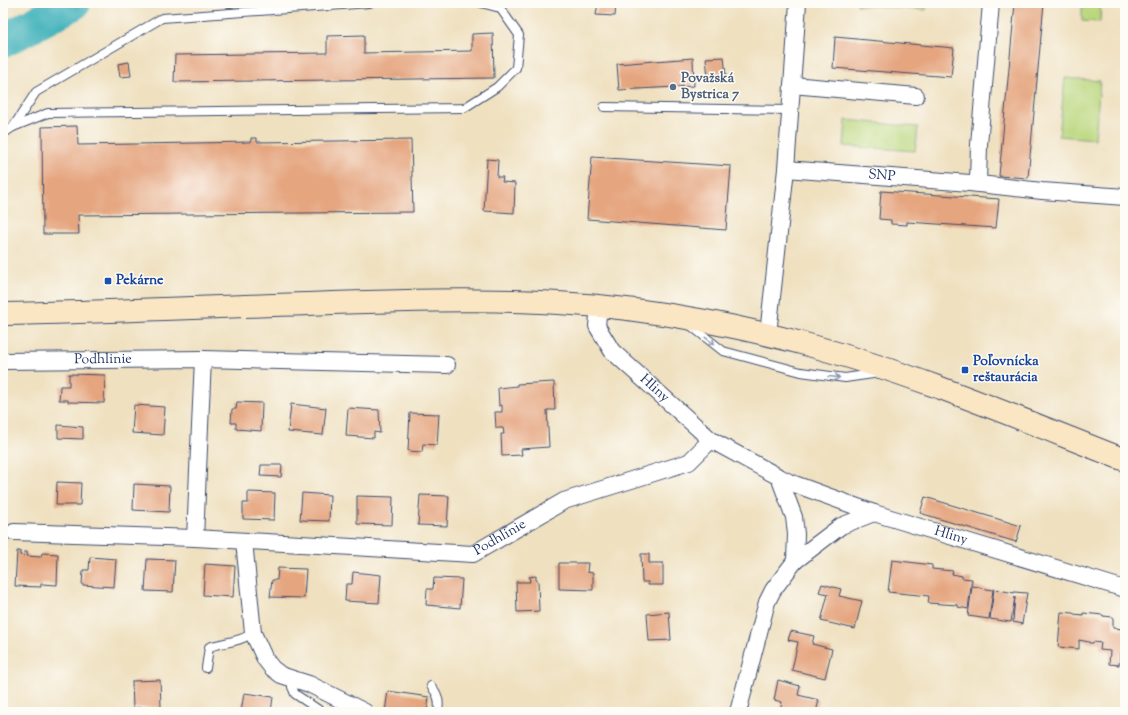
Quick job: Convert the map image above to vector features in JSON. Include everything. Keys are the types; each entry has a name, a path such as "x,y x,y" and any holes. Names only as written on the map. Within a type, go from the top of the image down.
{"main road":[{"path":"3,314 400,300 522,301 599,306 680,317 768,334 808,345 894,372 1125,460"}],"street":[{"path":"768,334 786,169 798,3"},
{"path":"978,184 979,145 990,3"},
{"path":"792,85 916,96"},
{"name":"SNP","path":"786,169 1125,197"},
{"name":"Hliny","path":"599,306 598,326 612,351 711,440 779,477 874,513 1125,589"},
{"path":"195,538 203,359"},
{"name":"Podhlinie","path":"3,361 203,359 447,365"},
{"name":"Podhlinie","path":"14,532 195,538 473,554 564,501 689,462 711,440"},
{"path":"779,477 794,517 796,534 795,561"},
{"path":"738,712 766,602 773,590 795,561 841,526 874,513"},
{"path":"244,541 253,634 265,659 272,668 281,675 309,684 366,712"}],"lane":[{"path":"13,127 36,92 162,18 370,3"},
{"path":"3,134 13,127 48,113 464,108 498,87 516,68 519,35 500,8 481,3"},
{"path":"604,107 790,110"},
{"path":"680,317 723,351 801,372 845,378 894,372"},
{"path":"206,668 209,647 243,639 253,634"},
{"path":"291,677 292,687 295,694 322,712"},
{"path":"431,686 437,693 440,704 438,712"}],"green space":[{"path":"857,3 927,3 926,10 857,5"},
{"path":"1082,3 1101,3 1100,22 1082,21"},
{"path":"1065,78 1100,81 1095,139 1059,136"},
{"path":"846,120 918,127 915,151 844,146"}],"building":[{"path":"598,3 616,3 615,16 596,15"},
{"path":"651,3 651,6 634,4"},
{"path":"685,3 685,5 674,4"},
{"path":"1015,3 1044,3 1028,178 999,176"},
{"path":"493,33 494,78 174,82 175,55 327,53 327,36 364,35 364,53 472,51 472,34"},
{"path":"835,37 954,48 951,77 833,68"},
{"path":"724,57 726,76 708,77 706,58"},
{"path":"693,58 694,86 619,90 617,64"},
{"path":"129,62 131,76 120,77 118,64"},
{"path":"77,126 78,145 251,142 251,138 257,138 257,142 411,140 413,212 78,215 79,234 43,234 42,127"},
{"path":"592,157 731,166 726,230 587,219"},
{"path":"487,159 498,160 497,177 503,177 502,182 515,183 514,213 484,211"},
{"path":"881,191 999,199 996,228 907,222 907,225 891,224 891,220 879,219"},
{"path":"69,374 105,375 104,403 68,402 68,400 59,400 60,386 69,386"},
{"path":"554,382 555,410 547,410 549,447 521,449 522,455 502,456 501,434 504,434 503,428 496,428 495,412 502,412 502,405 499,406 498,388 517,386 517,384"},
{"path":"237,402 262,403 261,431 236,429 236,423 231,423 232,409 236,409"},
{"path":"291,404 326,408 323,435 288,432"},
{"path":"134,405 165,407 163,435 132,433"},
{"path":"348,408 379,410 380,433 374,432 374,438 346,436"},
{"path":"410,413 439,414 437,445 423,444 422,452 408,451"},
{"path":"58,425 83,427 83,439 58,438"},
{"path":"261,465 282,465 281,477 260,476"},
{"path":"57,482 81,483 80,505 56,505"},
{"path":"134,484 170,486 169,512 133,510"},
{"path":"248,492 275,493 274,520 243,519 243,503 248,503"},
{"path":"302,493 330,495 329,521 300,520"},
{"path":"420,495 449,496 447,526 418,525"},
{"path":"357,496 393,497 392,525 357,524"},
{"path":"925,497 1021,526 1016,542 920,513"},
{"path":"17,551 20,551 20,555 24,556 24,552 27,552 27,556 41,557 42,553 58,554 57,585 41,584 41,587 15,586"},
{"path":"641,554 649,554 649,563 663,563 663,585 648,585 648,582 642,582"},
{"path":"90,557 116,559 114,587 82,585 83,570 89,570"},
{"path":"147,559 175,560 173,592 145,591"},
{"path":"892,560 932,565 932,569 953,571 952,574 962,576 962,578 972,579 968,609 958,607 958,605 928,603 929,596 888,592"},
{"path":"559,563 588,563 587,572 593,573 593,590 559,589"},
{"path":"205,564 235,566 233,597 203,595"},
{"path":"278,568 306,569 304,598 270,597 272,580 277,580"},
{"path":"353,572 381,575 379,603 345,601 346,584 352,584"},
{"path":"536,576 536,581 538,581 539,611 517,612 516,582 530,582 529,577"},
{"path":"434,578 462,579 460,608 426,605 427,589 433,589"},
{"path":"822,584 841,589 839,596 862,601 855,629 821,621 828,594 819,592"},
{"path":"972,586 993,590 989,619 968,616"},
{"path":"994,589 1014,593 1027,593 1022,624 1013,622 1015,597 1011,622 990,619"},
{"path":"669,612 671,640 649,641 647,614"},
{"path":"1061,612 1113,617 1113,628 1125,628 1125,655 1120,654 1119,665 1109,664 1110,651 1100,650 1101,643 1089,643 1079,640 1079,649 1058,647"},
{"path":"791,631 814,636 812,644 832,649 825,678 792,670 798,642 788,640"},
{"path":"160,680 161,707 133,708 132,681"},
{"path":"778,680 800,686 798,695 819,700 816,712 780,712 782,702 774,700"},
{"path":"388,691 429,697 427,712 385,712"},
{"path":"244,693 273,697 271,712 241,712"}],"waterway":[{"path":"3,41 74,3"}],"place":[{"name":"Považská Bystrica 7","path":"673,87"},
{"name":"Pekárne","path":"108,281"},
{"name":"Poľovnícka reštaurácia","path":"965,370"}]}
